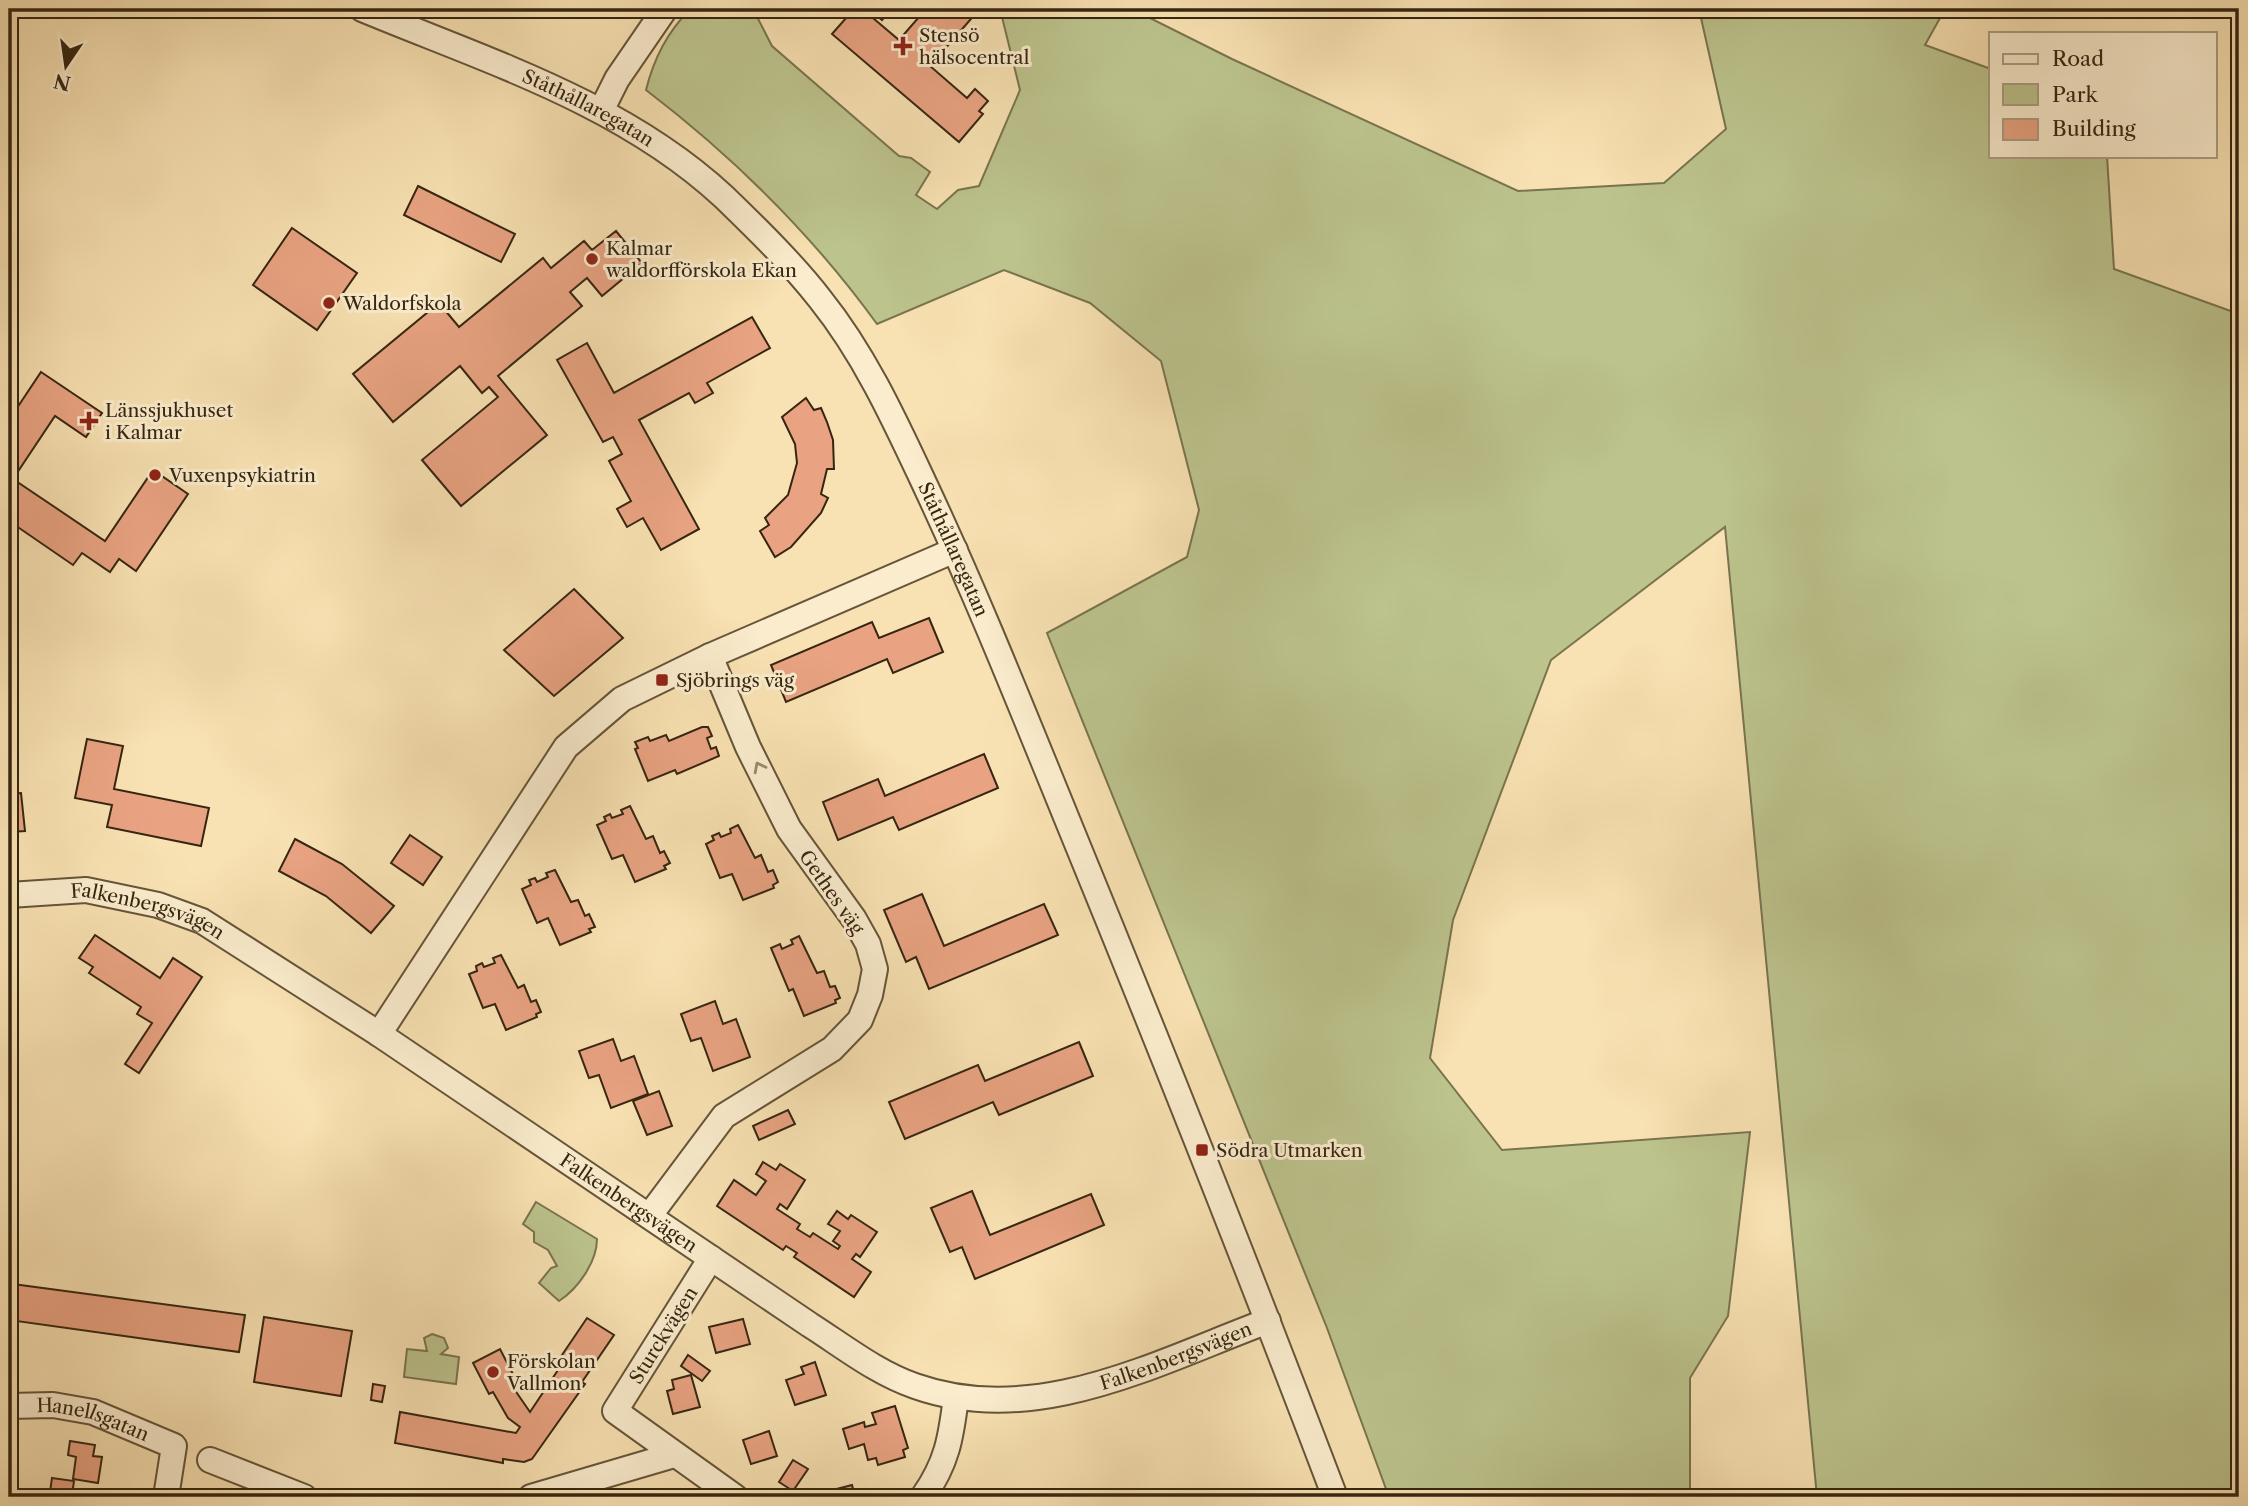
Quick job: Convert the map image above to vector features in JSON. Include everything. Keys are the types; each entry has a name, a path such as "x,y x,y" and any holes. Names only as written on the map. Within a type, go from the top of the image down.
{"street":[{"name":"Ståthållaregatan","path":"362,9 601,111 658,144 722,196 820,299 873,378 955,550 1202,1150 1335,1497"},
{"path":"601,111 617,79 665,9"},
{"path":"379,1034 566,747 622,699 710,656 955,550"},
{"name":"Gethes väg","path":"650,1215 724,1116 832,1049 860,1020 870,995 874,969 868,944 853,919 789,829 748,747 710,656"},
{"name":"Falkenbergsvägen","path":"9,895 28,891 86,890 158,905 202,921 379,1034 872,1365 915,1386 956,1397 993,1402 1029,1401 1077,1392 1268,1321"},
{"name":"Sturckvägen","path":"674,1455 615,1411 711,1258"},
{"path":"923,1497 951,1446 956,1397"},
{"name":"Hanellsgatan","path":"9,1406 53,1405 93,1412 174,1446 166,1497"},
{"path":"531,1497 674,1455 735,1497"},
{"path":"210,1460 304,1497"}],"green space":[{"path":"690,9 753,9 772,46 899,156 911,158 930,172 916,195 937,209 958,190 979,186 1020,90 1000,9 1132,9 1232,59 1518,191 1664,183 1726,129 1699,9 1945,9 1925,45 1989,68 1989,158 2107,158 2114,269 2239,314 2239,1497 1817,1497 1725,527 1551,660 1453,920 1430,1058 1502,1150 1750,1132 1728,1316 1690,1378 1690,1497 1389,1497 1327,1328 1047,633 1187,557 1199,510 1161,361 1090,303 1004,270 877,324 826,259 770,198 710,142 646,90 662,46"},
{"path":"536,1202 597,1239 594,1256 586,1273 559,1301 539,1283 551,1268 557,1266 548,1250 534,1242 534,1232 523,1224"},
{"path":"432,1334 444,1338 448,1348 441,1354 459,1357 456,1384 404,1377 407,1349 427,1351 424,1338"}],"building":[{"path":"854,9 891,9 882,20 870,10 867,13 899,40 926,9 974,9 977,12 930,66 967,98 975,89 988,101 979,111 983,114 959,142 832,34"},
{"path":"9,138 18,151 9,158"},
{"path":"418,186 515,234 501,262 404,215"},
{"path":"292,228 357,273 317,330 253,285"},
{"path":"616,231 642,263 602,296 587,278 570,292 582,306 498,376 547,435 461,506 422,460 498,397 489,387 482,393 460,366 393,422 353,374 439,303 459,327 543,258 551,268 584,241 592,250"},
{"path":"752,317 770,348 707,383 713,393 695,403 689,393 639,420 699,529 661,550 643,518 627,527 617,509 631,501 609,461 622,454 613,437 603,442 557,360 587,343 614,393"},
{"name":"Vuxenpsykiatrin","path":"41,372 102,413 86,437 55,416 13,479 105,541 153,470 188,494 136,571 119,559 110,572 82,553 73,565 9,521 9,420"},
{"path":"806,398 814,410 821,408 827,422 833,440 834,469 827,469 821,494 828,498 821,513 791,547 775,557 760,531 769,525 765,518 788,495 797,463 795,444 782,417"},
{"path":"574,589 623,638 554,696 504,650"},
{"path":"929,618 943,652 893,673 887,659 786,702 771,665 872,622 879,638"},
{"path":"708,727 712,736 707,738 711,749 716,747 719,756 677,774 675,770 648,781 635,749 638,748 635,742 648,737 650,741 666,735 669,741"},
{"path":"87,739 123,746 114,789 209,808 201,846 107,827 112,805 75,798"},
{"path":"984,754 998,788 899,830 893,817 838,840 823,802 878,779 885,796"},
{"path":"21,793 25,831 9,832 9,794"},
{"path":"630,806 646,839 653,836 660,853 664,851 670,863 664,866 666,869 635,882 623,855 612,859 597,825 606,821 604,817 610,814 612,818 623,814 621,810"},
{"path":"738,825 755,858 761,855 768,872 773,870 778,882 773,885 774,888 743,900 732,874 720,878 706,844 714,840 712,836 719,833 721,837 731,833 730,829"},
{"path":"410,835 442,857 423,885 391,863"},
{"path":"295,839 342,864 394,906 371,933 326,896 279,871"},
{"path":"555,870 571,902 578,900 585,916 589,914 595,927 589,929 591,932 560,945 548,918 537,923 522,889 531,885 529,880 535,878 537,882 548,877 546,873"},
{"path":"922,894 944,946 1044,904 1058,935 929,989 916,957 906,962 884,910"},
{"path":"95,935 160,978 173,958 202,977 139,1073 125,1064 152,1023 137,1014 141,1007 89,973 93,967 79,958"},
{"path":"799,936 817,973 824,971 830,987 835,986 840,998 835,1000 836,1003 804,1016 793,989 789,991 771,948 780,944 782,949 793,944 791,940"},
{"path":"501,955 518,988 524,985 531,1002 536,1000 541,1012 536,1014 537,1017 506,1030 495,1004 483,1008 469,974 477,971 476,966 482,963 484,967 495,963 493,958"},
{"path":"715,1001 723,1024 736,1019 750,1057 713,1071 701,1038 691,1041 681,1014"},
{"path":"613,1039 621,1061 634,1056 648,1094 611,1108 599,1075 589,1078 579,1051"},
{"path":"1079,1042 1093,1076 999,1115 993,1102 905,1139 889,1102 978,1065 985,1081"},
{"path":"659,1091 672,1126 647,1135 633,1101"},
{"path":"788,1110 795,1124 759,1140 753,1126"},
{"path":"763,1162 776,1170 780,1164 805,1180 787,1209 780,1204 777,1209 800,1224 797,1229 810,1237 813,1233 838,1249 840,1246 833,1241 840,1231 828,1224 837,1211 848,1219 851,1215 877,1232 860,1257 856,1254 852,1259 871,1272 854,1297 794,1257 797,1253 786,1246 783,1250 717,1206 734,1180 756,1195 766,1181 756,1174"},
{"path":"972,1191 990,1235 1091,1194 1104,1225 975,1279 962,1247 950,1252 931,1208"},
{"path":"9,1279 13,1284 245,1315 239,1352 9,1320"},
{"path":"264,1317 352,1331 341,1396 254,1382"},
{"path":"587,1318 614,1335 582,1382 585,1384 532,1459 524,1462 503,1459 503,1463 395,1443 400,1412 516,1433 520,1427 508,1418 493,1392 489,1394 473,1363 500,1349 516,1380 510,1383 530,1412 564,1361 560,1358"},
{"path":"743,1319 750,1344 716,1353 709,1327"},
{"path":"688,1355 710,1371 702,1381 681,1366"},
{"path":"815,1362 826,1395 795,1405 786,1380 804,1374 801,1367"},
{"path":"691,1375 700,1407 673,1414 667,1391 674,1389 672,1380"},
{"path":"373,1384 385,1386 382,1402 371,1400"},
{"path":"895,1406 908,1448 903,1450 905,1457 878,1465 876,1458 868,1460 864,1444 849,1449 843,1429 864,1422 865,1427 876,1424 872,1413"},
{"path":"769,1431 777,1456 751,1464 743,1440"},
{"path":"70,1441 95,1445 93,1456 102,1457 98,1483 73,1479 76,1457 68,1455"},
{"path":"793,1460 808,1469 793,1491 779,1482"},
{"path":"52,1478 74,1481 72,1495 50,1492"},
{"path":"852,1485 855,1497 822,1497 821,1493"}],"place":[{"name":"Stensö hälsocentral","path":"903,46"},
{"name":"Kalmar waldorfförskola Ekan","path":"592,259"},
{"name":"Waldorfskola","path":"329,303"},
{"name":"Länssjukhuset i Kalmar","path":"89,421"},
{"name":"Vuxenpsykiatrin","path":"155,475"},
{"name":"Sjöbrings väg","path":"662,680"},
{"name":"Södra Utmarken","path":"1202,1150"},
{"name":"Förskolan Vallmon","path":"493,1372"}]}
